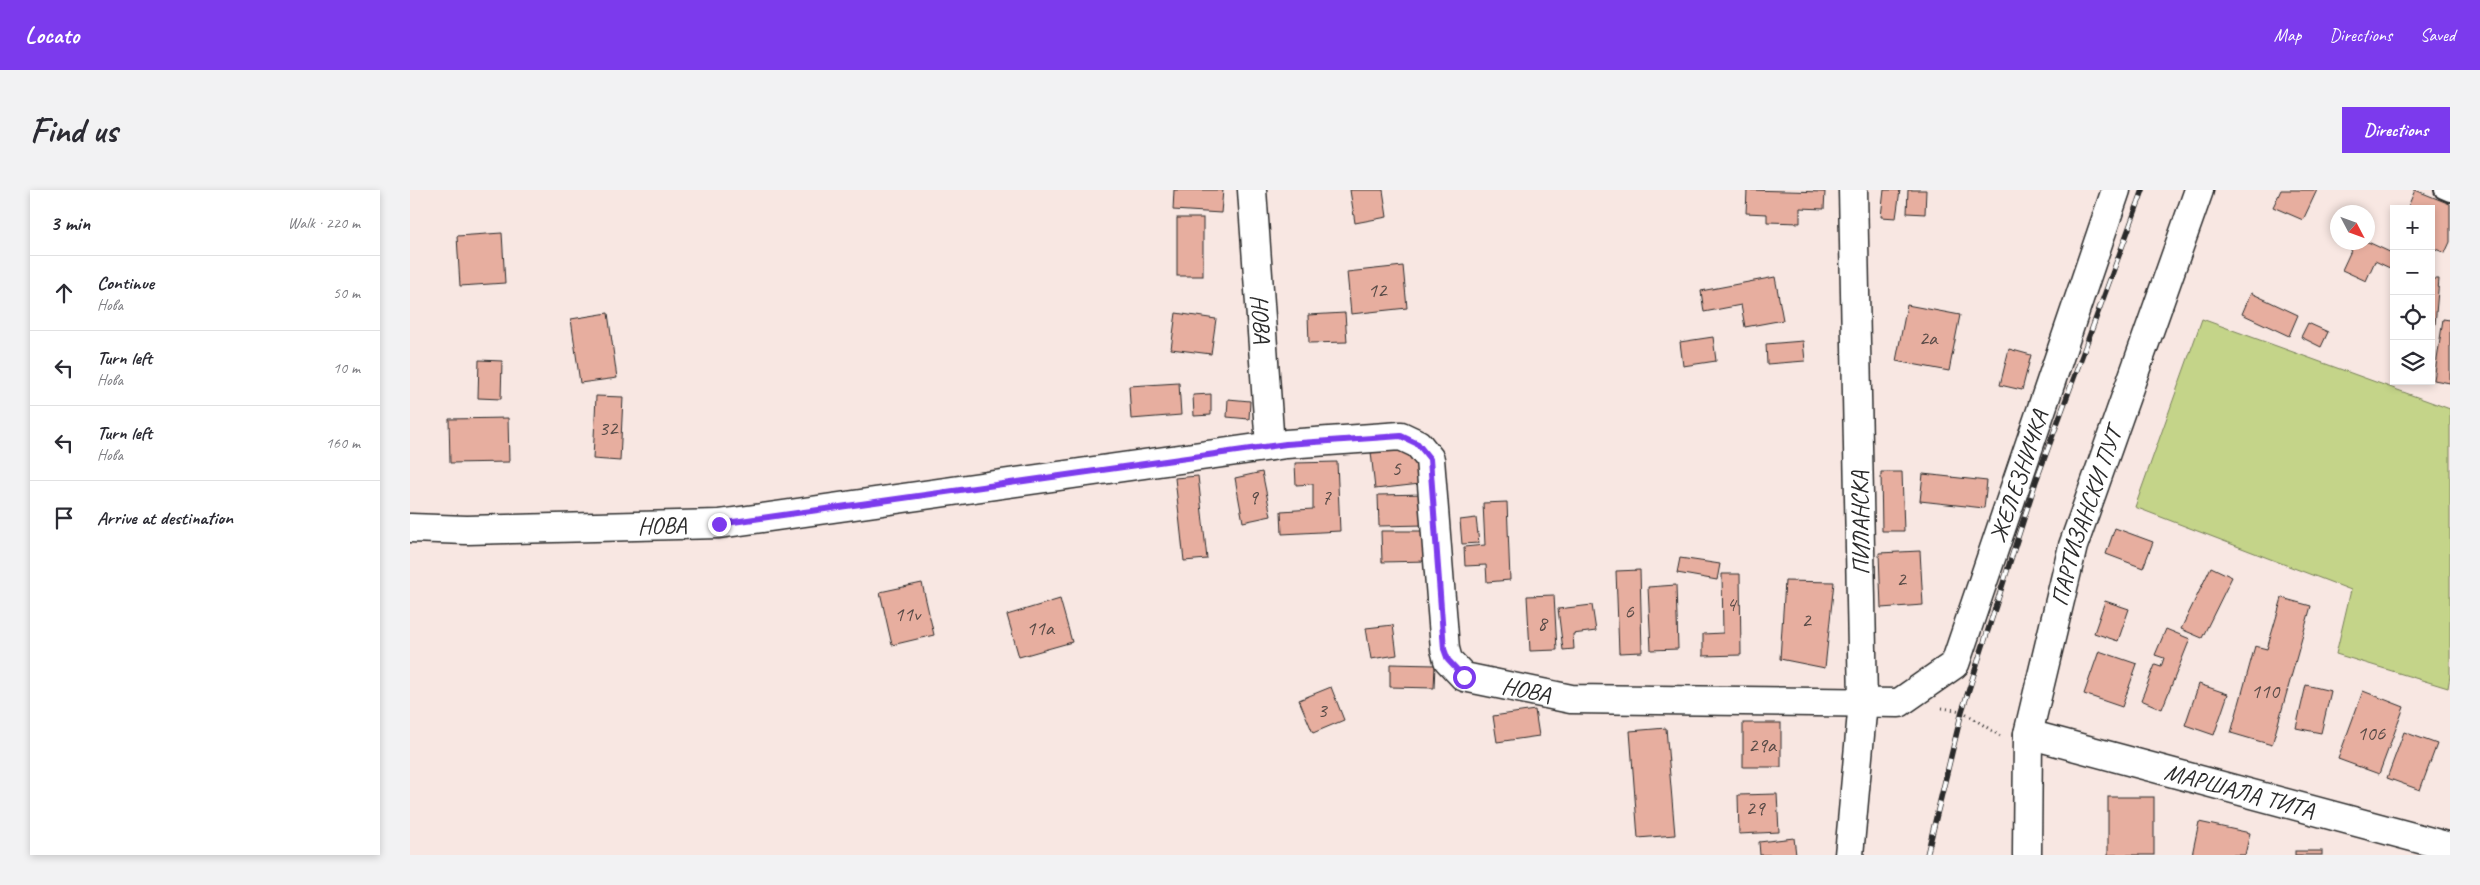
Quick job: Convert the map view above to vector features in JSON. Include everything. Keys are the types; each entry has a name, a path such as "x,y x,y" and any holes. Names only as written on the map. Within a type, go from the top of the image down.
{"street":[{"name":"НОВА","path":"1252,190 1270,446"},
{"name":"ПИЛАНСКА","path":"1849,855 1863,702 1853,190"},
{"name":"ЖЕЛЕЗНИЧКА","path":"1899,703 1954,664 2116,190"},
{"name":"ПАРТИЗАНСКИ ПУТ","path":"2027,855 2028,734 2073,546 2199,190"},
{"name":"НОВА","path":"410,528 477,530 719,524 1270,446 1401,436 1418,444 1430,459 1444,649 1448,660 1464,677 1571,699 1863,702"},
{"path":"1863,702 1899,703"},
{"name":"МАРШАЛА ТИТА","path":"2028,734 2450,847"}],"lane":[{"path":"2443,190 2450,193"}],"path":[{"path":"1899,703 1962,711 2002,738 2028,734"}],"green space":[{"path":"2202,319 2450,409 2450,676 2448,688 2336,654 2351,590 2135,507"}],"building":[{"path":"1174,190 1223,190 1221,213 1173,210"},
{"path":"1350,190 1383,190 1387,217 1355,223"},
{"path":"1747,190 1825,192 1824,209 1800,208 1800,223 1767,222 1767,214 1746,213"},
{"path":"1884,190 1900,190 1896,218 1881,217"},
{"path":"1908,190 1926,190 1925,214 1907,213"},
{"path":"2281,190 2317,190 2303,220 2273,207"},
{"path":"2415,190 2450,204 2450,242 2445,253 2435,249 2435,205 2409,205"},
{"path":"1177,218 1203,218 1203,276 1177,276"},
{"path":"502,233 505,283 460,286 457,236"},
{"path":"2375,245 2390,252 2390,268 2375,261 2366,281 2342,270 2351,250 2375,250"},
{"path":"1403,266 1407,308 1351,314 1347,272"},
{"path":"1775,277 1783,320 1745,327 1741,305 1704,312 1701,291"},
{"path":"2435,279 2439,279 2435,325"},
{"path":"2251,293 2298,315 2289,336 2242,314"},
{"path":"1907,305 1960,315 1949,371 1896,361"},
{"path":"608,313 617,378 580,383 571,319"},
{"path":"1176,313 1216,319 1211,354 1171,349"},
{"path":"1345,313 1347,342 1309,343 1308,315"},
{"path":"2443,319 2450,320 2450,383 2435,380"},
{"path":"2308,323 2328,332 2321,347 2301,337"},
{"path":"1713,337 1716,361 1683,366 1680,342"},
{"path":"1803,341 1805,361 1767,364 1766,344"},
{"path":"2009,349 2031,355 2022,390 2000,385"},
{"path":"479,360 502,361 501,399 478,398"},
{"path":"1179,383 1181,415 1131,419 1129,386"},
{"path":"1211,394 1211,415 1194,416 1193,395"},
{"path":"596,396 623,397 620,461 593,459"},
{"path":"1228,399 1250,401 1249,419 1227,417"},
{"path":"508,418 509,462 450,463 449,419"},
{"path":"1416,447 1420,484 1375,489 1371,452"},
{"path":"1337,462 1340,531 1282,534 1281,511 1313,509 1313,484 1296,485 1295,463"},
{"path":"1262,472 1271,516 1243,522 1235,478"},
{"path":"1881,472 1902,472 1904,531 1882,531"},
{"path":"1923,474 1987,481 1984,508 1920,501"},
{"path":"1198,476 1207,559 1184,561 1175,478"},
{"path":"1425,494 1425,525 1379,526 1378,495"},
{"path":"1507,502 1510,580 1487,582 1486,565 1465,566 1464,547 1485,545 1483,503"},
{"path":"1476,518 1479,543 1462,544 1460,520"},
{"path":"2115,528 2153,542 2143,568 2106,554"},
{"path":"1381,531 1428,531 1428,561 1382,562"},
{"path":"1920,551 1923,605 1881,608 1879,553"},
{"path":"1680,558 1720,564 1717,580 1677,573"},
{"path":"2211,567 2232,577 2202,638 2181,629"},
{"path":"1640,570 1642,652 1619,653 1616,571"},
{"path":"1722,574 1740,574 1741,655 1703,656 1703,634 1723,633"},
{"path":"1785,581 1834,582 1825,668 1780,659"},
{"path":"922,583 934,635 892,645 880,592"},
{"path":"1676,585 1678,649 1651,650 1648,587"},
{"path":"1554,595 1557,650 1530,651 1527,596"},
{"path":"2282,598 2311,606 2272,745 2231,733 2255,646 2267,649"},
{"path":"1060,599 1072,642 1019,657 1007,615"},
{"path":"2105,601 2129,609 2118,641 2094,633"},
{"path":"1592,605 1596,631 1573,634 1574,649 1563,650 1558,609"},
{"path":"1393,625 1397,655 1371,659 1366,628"},
{"path":"2166,629 2190,639 2162,709 2141,700 2155,665 2161,667 2164,658 2155,655"},
{"path":"2099,651 2137,664 2122,707 2084,694"},
{"path":"1390,664 1435,665 1434,688 1390,687"},
{"path":"2199,684 2228,694 2214,735 2185,725"},
{"path":"2306,685 2331,691 2321,733 2296,728"},
{"path":"1331,687 1344,720 1313,733 1299,700"},
{"path":"2363,691 2404,707 2379,774 2338,759"},
{"path":"1535,710 1539,736 1497,742 1493,716"},
{"path":"1743,723 1781,723 1781,767 1743,767"},
{"path":"1666,728 1675,835 1638,838 1630,731"},
{"path":"2404,732 2437,744 2420,790 2387,778"},
{"path":"1777,794 1779,832 1739,834 1738,795"},
{"path":"2108,797 2154,797 2154,855 2108,855"},
{"path":"2199,822 2250,833 2245,855 2192,855"},
{"path":"1794,838 1796,855 1760,855 1759,842"},
{"path":"2295,851 2322,851 2322,855 2295,855"}],"railway":[{"path":"1927,855 1962,711 2036,481 2143,190"}],"route":[{"path":"719,524 1286,444 1401,436 1418,444 1430,459 1444,649 1448,660 1464,677"}]}
